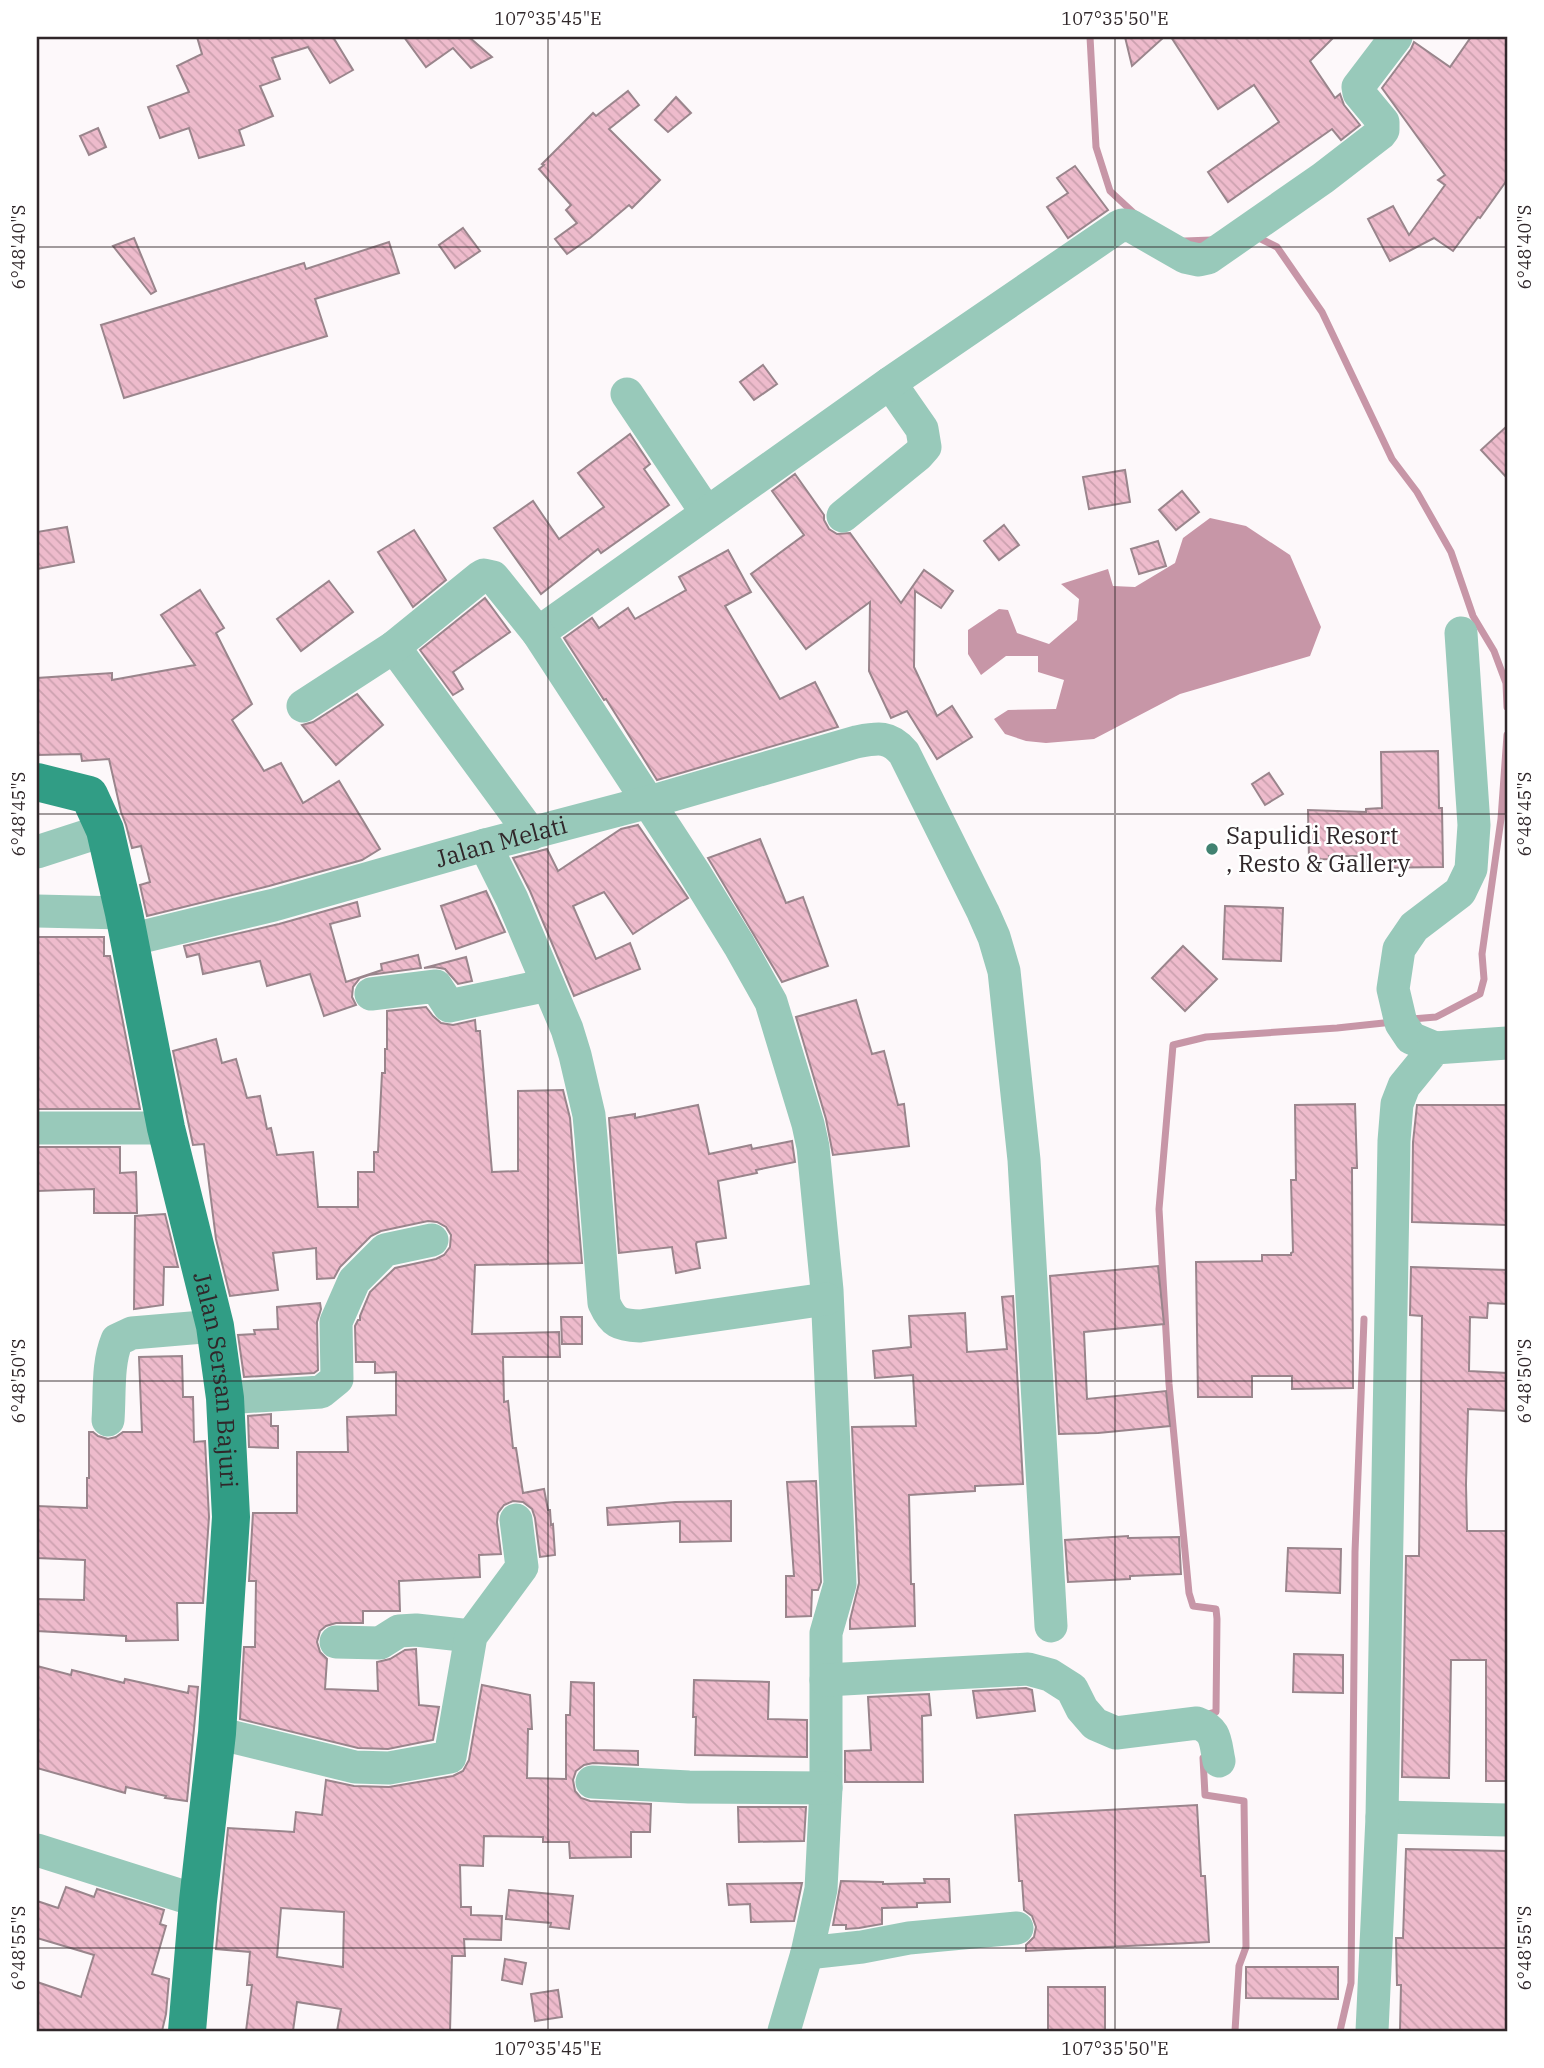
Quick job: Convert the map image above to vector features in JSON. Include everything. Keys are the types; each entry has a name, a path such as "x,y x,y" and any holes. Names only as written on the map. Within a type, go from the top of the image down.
{"main road":[{"name":"Jalan Sersan Bajuri","path":"37,782 89,795 105,830 166,1128 215,1326 225,1398 231,1517 217,1733 187,2031"}],"street":[{"path":"538,633 890,383 1122,225 1131,226 1192,260 1208,258 1323,178 1380,134 1383,122 1357,89 1396,37"},
{"path":"843,516 925,447 922,429 890,383"},
{"path":"626,394 706,512"},
{"path":"303,706 394,647 484,575 493,577 538,633 649,802 732,934 771,1002 813,1147 827,1299 840,1584 826,1633 826,1788 821,1889 807,1953 785,2031"},
{"path":"1461,633 1474,825 1471,869 1460,892 1414,927 1399,949 1393,989 1401,1023 1411,1038 1435,1048 1507,1043"},
{"path":"394,647 531,834"},
{"name":"Jalan Melati","path":"37,911 126,927 274,905 871,739 890,741 904,753 983,912 1004,971 1025,1174 1051,1626"},
{"path":"37,852 105,830"},
{"path":"485,845 512,899 567,1029 589,1115 604,1303 608,1313 615,1322 640,1326 827,1299"},
{"path":"371,995 436,986 449,1006 548,985"},
{"path":"1372,2031 1382,1817 1394,1142 1397,1104 1404,1086 1435,1048"},
{"path":"37,1128 166,1128"},
{"path":"225,1398 321,1392 337,1379 336,1322 354,1281 385,1250 432,1240"},
{"path":"108,1420 111,1365 117,1340 131,1333 215,1326"},
{"path":"217,1733 355,1767 389,1768 450,1757 471,1636 522,1567 516,1520"},
{"path":"336,1642 380,1643 394,1633 407,1630 471,1636"},
{"path":"826,1680 1028,1669 1051,1675 1072,1689 1082,1709 1095,1724 1116,1733 1197,1723 1208,1727 1214,1734 1219,1761"},
{"path":"592,1782 689,1787 826,1788"},
{"path":"1382,1817 1507,1821"},
{"path":"37,1850 198,1901"},
{"path":"807,1953 922,1937 1017,1928"}],"shaded area":[{"path":"1210,518 1246,526 1290,555 1321,627 1310,656 1180,694 1094,739 1046,743 1026,741 1005,734 994,719 1008,710 1056,709 1064,680 1038,672 1038,656 1006,656 981,675 968,654 968,630 999,609 1008,610 1017,633 1049,644 1077,620 1079,599 1061,584 1108,569 1113,586 1135,587 1175,563 1183,538"}],"building":[{"path":"197,37 333,37 353,70 330,83 308,47 272,58 280,79 260,86 273,116 239,130 244,145 199,158 189,128 160,138 148,107 189,92 177,66 202,54"},
{"path":"404,37 469,37 492,57 471,68 453,48 426,67"},
{"path":"1125,37 1164,37 1132,66"},
{"path":"1171,37 1334,37 1310,61 1335,98 1340,94 1344,105 1360,125 1341,140 1332,129 1228,202 1208,172 1279,122 1254,85 1218,109"},
{"path":"1471,37 1507,37 1507,180 1453,251 1434,238 1390,261 1368,219 1393,206 1409,235 1445,185 1438,180 1445,175 1382,88 1414,42 1450,67"},
{"path":"628,91 639,105 609,129 660,180 632,208 629,205 567,254 555,239 577,223 566,210 571,205 539,169 593,113 596,116"},
{"path":"676,97 691,113 668,132 655,120"},
{"path":"98,128 106,147 89,155 80,136"},
{"path":"1075,166 1108,210 1068,238 1047,207 1068,193 1057,178"},
{"path":"463,228 480,251 455,268 439,245"},
{"path":"134,238 156,291 151,294 113,246"},
{"path":"389,242 399,273 315,299 327,336 124,398 101,325 304,263 306,269"},
{"path":"763,365 777,384 754,400 740,382"},
{"path":"1507,426 1507,478 1481,450"},
{"path":"630,434 650,464 644,469 669,505 601,553 598,549 541,594 494,528 533,501 559,539 604,507 578,473"},
{"path":"1125,470 1130,502 1089,509 1083,477"},
{"path":"795,474 824,515 829,529 837,534 850,533 901,603 924,570 953,591 941,608 915,591 914,667 937,716 952,706 972,737 937,759 907,711 891,718 869,671 870,602 806,649 751,574 804,535 772,491"},
{"path":"1182,491 1199,512 1176,530 1159,510"},
{"path":"1004,525 1019,545 999,560 984,541"},
{"path":"67,527 74,562 37,569 37,532"},
{"path":"414,530 446,580 413,607 378,552"},
{"path":"1158,541 1166,566 1139,574 1131,549"},
{"path":"728,550 751,592 725,606 780,699 815,682 838,727 657,780 564,638 592,618 599,628 628,608 635,619 686,590 679,577"},
{"path":"329,581 353,612 301,651 277,619"},
{"path":"200,590 224,628 216,633 252,704 232,720 264,771 281,763 303,803 339,781 380,849 362,860 147,916 140,885 150,882 141,846 132,848 109,759 82,761 81,754 37,755 37,678 112,673 112,680 195,665 161,615"},
{"path":"485,598 510,632 453,672 463,689 453,695 420,650"},
{"path":"357,694 383,725 336,765 302,725 313,722"},
{"path":"1438,751 1443,867 1367,868 1367,856 1329,856 1329,859 1309,860 1308,810 1366,812 1366,809 1382,808 1381,752"},
{"path":"1269,773 1283,794 1265,805 1252,784"},
{"path":"638,825 688,898 633,934 604,892 573,906 596,959 630,943 640,969 574,996 530,891 513,858 547,849 558,871 621,829"},
{"path":"760,839 786,903 803,897 828,966 782,982 708,858"},
{"path":"486,891 505,932 456,949 441,906"},
{"path":"357,902 360,916 330,924 346,982 382,970 381,964 418,955 421,968 360,978 353,987 352,997 356,1005 324,1016 310,974 267,986 260,961 203,974 199,954 187,957 184,946"},
{"path":"1225,906 1283,908 1281,961 1223,959"},
{"path":"37,937 104,937 104,956 110,956 140,1109 37,1109"},
{"path":"1183,946 1217,979 1185,1011 1152,978"},
{"path":"466,957 472,981 458,984 445,969 424,968"},
{"path":"856,1000 872,1054 884,1051 898,1105 904,1104 909,1146 833,1155 826,1119 796,1017"},
{"path":"426,1007 441,1023 453,1025 475,1020 476,1031 480,1031 492,1172 518,1171 518,1091 563,1090 570,1118 582,1263 475,1265 472,1334 559,1332 560,1357 503,1357 504,1402 508,1401 513,1448 516,1448 523,1493 544,1489 551,1525 553,1524 555,1555 540,1557 532,1509 523,1502 513,1501 504,1505 498,1513 501,1554 479,1555 480,1577 399,1581 400,1611 363,1611 363,1623 336,1623 320,1631 317,1642 320,1652 327,1659 325,1689 378,1691 377,1662 390,1659 405,1650 416,1649 419,1705 439,1707 433,1740 388,1749 358,1748 240,1719 244,1647 255,1647 256,1581 249,1581 253,1513 297,1513 297,1452 348,1452 347,1417 396,1415 396,1372 375,1373 375,1362 356,1362 355,1326 360,1320 370,1292 395,1268 444,1255 450,1247 451,1235 446,1227 428,1221 381,1231 371,1236 340,1267 334,1278 317,1279 316,1248 273,1253 278,1290 230,1296 216,1239 204,1144 193,1145 173,1051 216,1039 222,1063 236,1059 247,1098 260,1096 267,1129 271,1128 277,1155 313,1152 318,1207 358,1207 358,1172 374,1172 374,1152 378,1152 382,1073 385,1073 387,1049 387,1011"},
{"path":"1355,1104 1357,1168 1352,1168 1353,1388 1292,1389 1292,1376 1252,1376 1252,1397 1198,1397 1196,1262 1262,1261 1262,1255 1291,1255 1291,1180 1296,1180 1295,1105"},
{"path":"698,1105 709,1154 751,1145 752,1149 792,1141 795,1162 718,1181 726,1238 697,1242 700,1268 676,1273 672,1247 619,1253 609,1118 635,1114 635,1118"},
{"path":"1417,1105 1507,1105 1507,1225 1412,1222 1413,1142"},
{"path":"37,1147 120,1147 120,1173 136,1172 137,1213 94,1213 94,1189 37,1191"},
{"path":"165,1214 178,1267 164,1267 163,1305 134,1309 135,1216"},
{"path":"1158,1266 1164,1324 1084,1332 1087,1399 1166,1391 1170,1426 1059,1434 1050,1276"},
{"path":"1411,1267 1507,1270 1507,1304 1488,1303 1487,1318 1470,1317 1469,1371 1507,1373 1507,1411 1468,1409 1466,1484 1467,1531 1507,1531 1507,1781 1486,1781 1486,1660 1451,1660 1449,1778 1402,1777 1406,1556 1419,1556 1422,1316 1410,1315"},
{"path":"1013,1296 1023,1484 975,1486 975,1491 909,1495 915,1626 850,1629 859,1583 852,1427 916,1426 913,1375 875,1378 873,1351 911,1347 909,1316 965,1313 967,1352 1007,1349 1002,1297"},
{"path":"320,1303 317,1322 318,1370 314,1373 244,1377 238,1335 255,1334 254,1330 278,1329 277,1307"},
{"path":"561,1317 582,1317 582,1344 562,1344"},
{"path":"182,1356 183,1397 193,1397 194,1442 205,1441 209,1517 203,1603 177,1603 178,1640 126,1641 126,1636 37,1631 37,1599 84,1600 85,1560 37,1558 37,1506 87,1508 89,1432 108,1439 123,1432 142,1432 139,1357"},
{"path":"271,1414 271,1426 278,1426 278,1448 249,1447 248,1416"},
{"path":"816,1481 821,1582 818,1590 812,1590 811,1616 786,1617 786,1576 794,1576 787,1482"},
{"path":"731,1501 731,1541 680,1542 680,1521 608,1525 607,1508 675,1502"},
{"path":"1128,1536 1179,1537 1181,1574 1068,1582 1065,1540"},
{"path":"1288,1548 1341,1549 1340,1593 1286,1591"},
{"path":"1294,1654 1343,1655 1343,1693 1293,1692"},
{"path":"37,1666 71,1675 72,1670 124,1683 125,1679 188,1693 189,1686 198,1687 187,1801 126,1787 125,1793 37,1768"},
{"path":"694,1680 769,1682 768,1719 807,1720 807,1757 695,1755"},
{"path":"571,1682 594,1683 594,1750 638,1751 638,1765 584,1765 576,1771 573,1780 575,1791 581,1798 590,1801 651,1804 650,1832 631,1832 631,1857 570,1858 569,1842 543,1842 543,1837 484,1836 483,1866 460,1865 461,1907 471,1907 471,1915 502,1916 501,1940 464,1939 465,1956 452,1956 450,2031 337,2031 341,2009 297,2002 293,2031 246,2031 252,1985 247,1985 250,1952 216,1949 228,1828 294,1832 296,1812 322,1815 326,1780 354,1786 389,1787 453,1776 463,1771 469,1760 482,1685 530,1695 532,1729 528,1729 527,1778 566,1779 566,1715 570,1715","holes":["281,1908 344,1912 343,1967 277,1957"]},
{"path":"1026,1688 1032,1690 1035,1711 977,1718 973,1691"},
{"path":"929,1694 931,1715 922,1716 923,1782 845,1782 845,1751 871,1750 868,1697"},
{"path":"1197,1805 1201,1876 1205,1876 1209,1942 1026,1951 1026,1945 1034,1937 1036,1927 1032,1916 1024,1910 1022,1881 1019,1881 1015,1815"},
{"path":"738,1807 806,1807 804,1841 739,1842"},
{"path":"1406,1849 1507,1851 1507,2031 1400,2031 1401,1985 1397,1985 1396,1938 1403,1938"},
{"path":"924,1879 949,1879 950,1902 882,1908 882,1924 846,1929 846,1925 833,1925 841,1881 925,1883"},
{"path":"802,1883 794,1921 751,1922 750,1904 729,1905 727,1884"},
{"path":"66,1887 94,1897 97,1889 164,1910 160,1924 166,1926 152,1974 169,1979 162,2031 37,2031 37,1982 81,1997 94,1955 37,1938 37,1901 58,1908"},
{"path":"509,1890 573,1896 569,1929 550,1927 551,1923 506,1919"},
{"path":"505,1959 526,1963 522,1984 502,1980"},
{"path":"1246,1967 1338,1967 1338,1999 1246,1998"},
{"path":"1048,1987 1105,1987 1105,2031 1048,2031"},
{"path":"558,1990 562,2017 535,2021 531,1994"}],"waterway":[{"path":"1090,37 1096,147 1110,191 1136,215"},
{"path":"1255,238 1277,247 1322,312 1392,459 1417,492 1451,552 1473,616 1494,651 1506,683 1507,707"},
{"path":"1185,241 1211,240"},
{"path":"1412,1019 1436,1017 1480,994 1484,979 1482,954 1501,819 1507,735"},
{"path":"1205,1715 1216,1712 1217,1619 1216,1609 1193,1606 1189,1593 1169,1384 1159,1209 1173,1045 1206,1037 1393,1022"},
{"path":"1340,2031 1351,1983 1355,1552 1364,1319"},
{"path":"1203,1758 1205,1795 1244,1801 1246,1947 1239,1966 1235,2031"}],"place":[{"name":"Sapulidi Resort , Resto & Gallery","path":"1212,849"}]}
